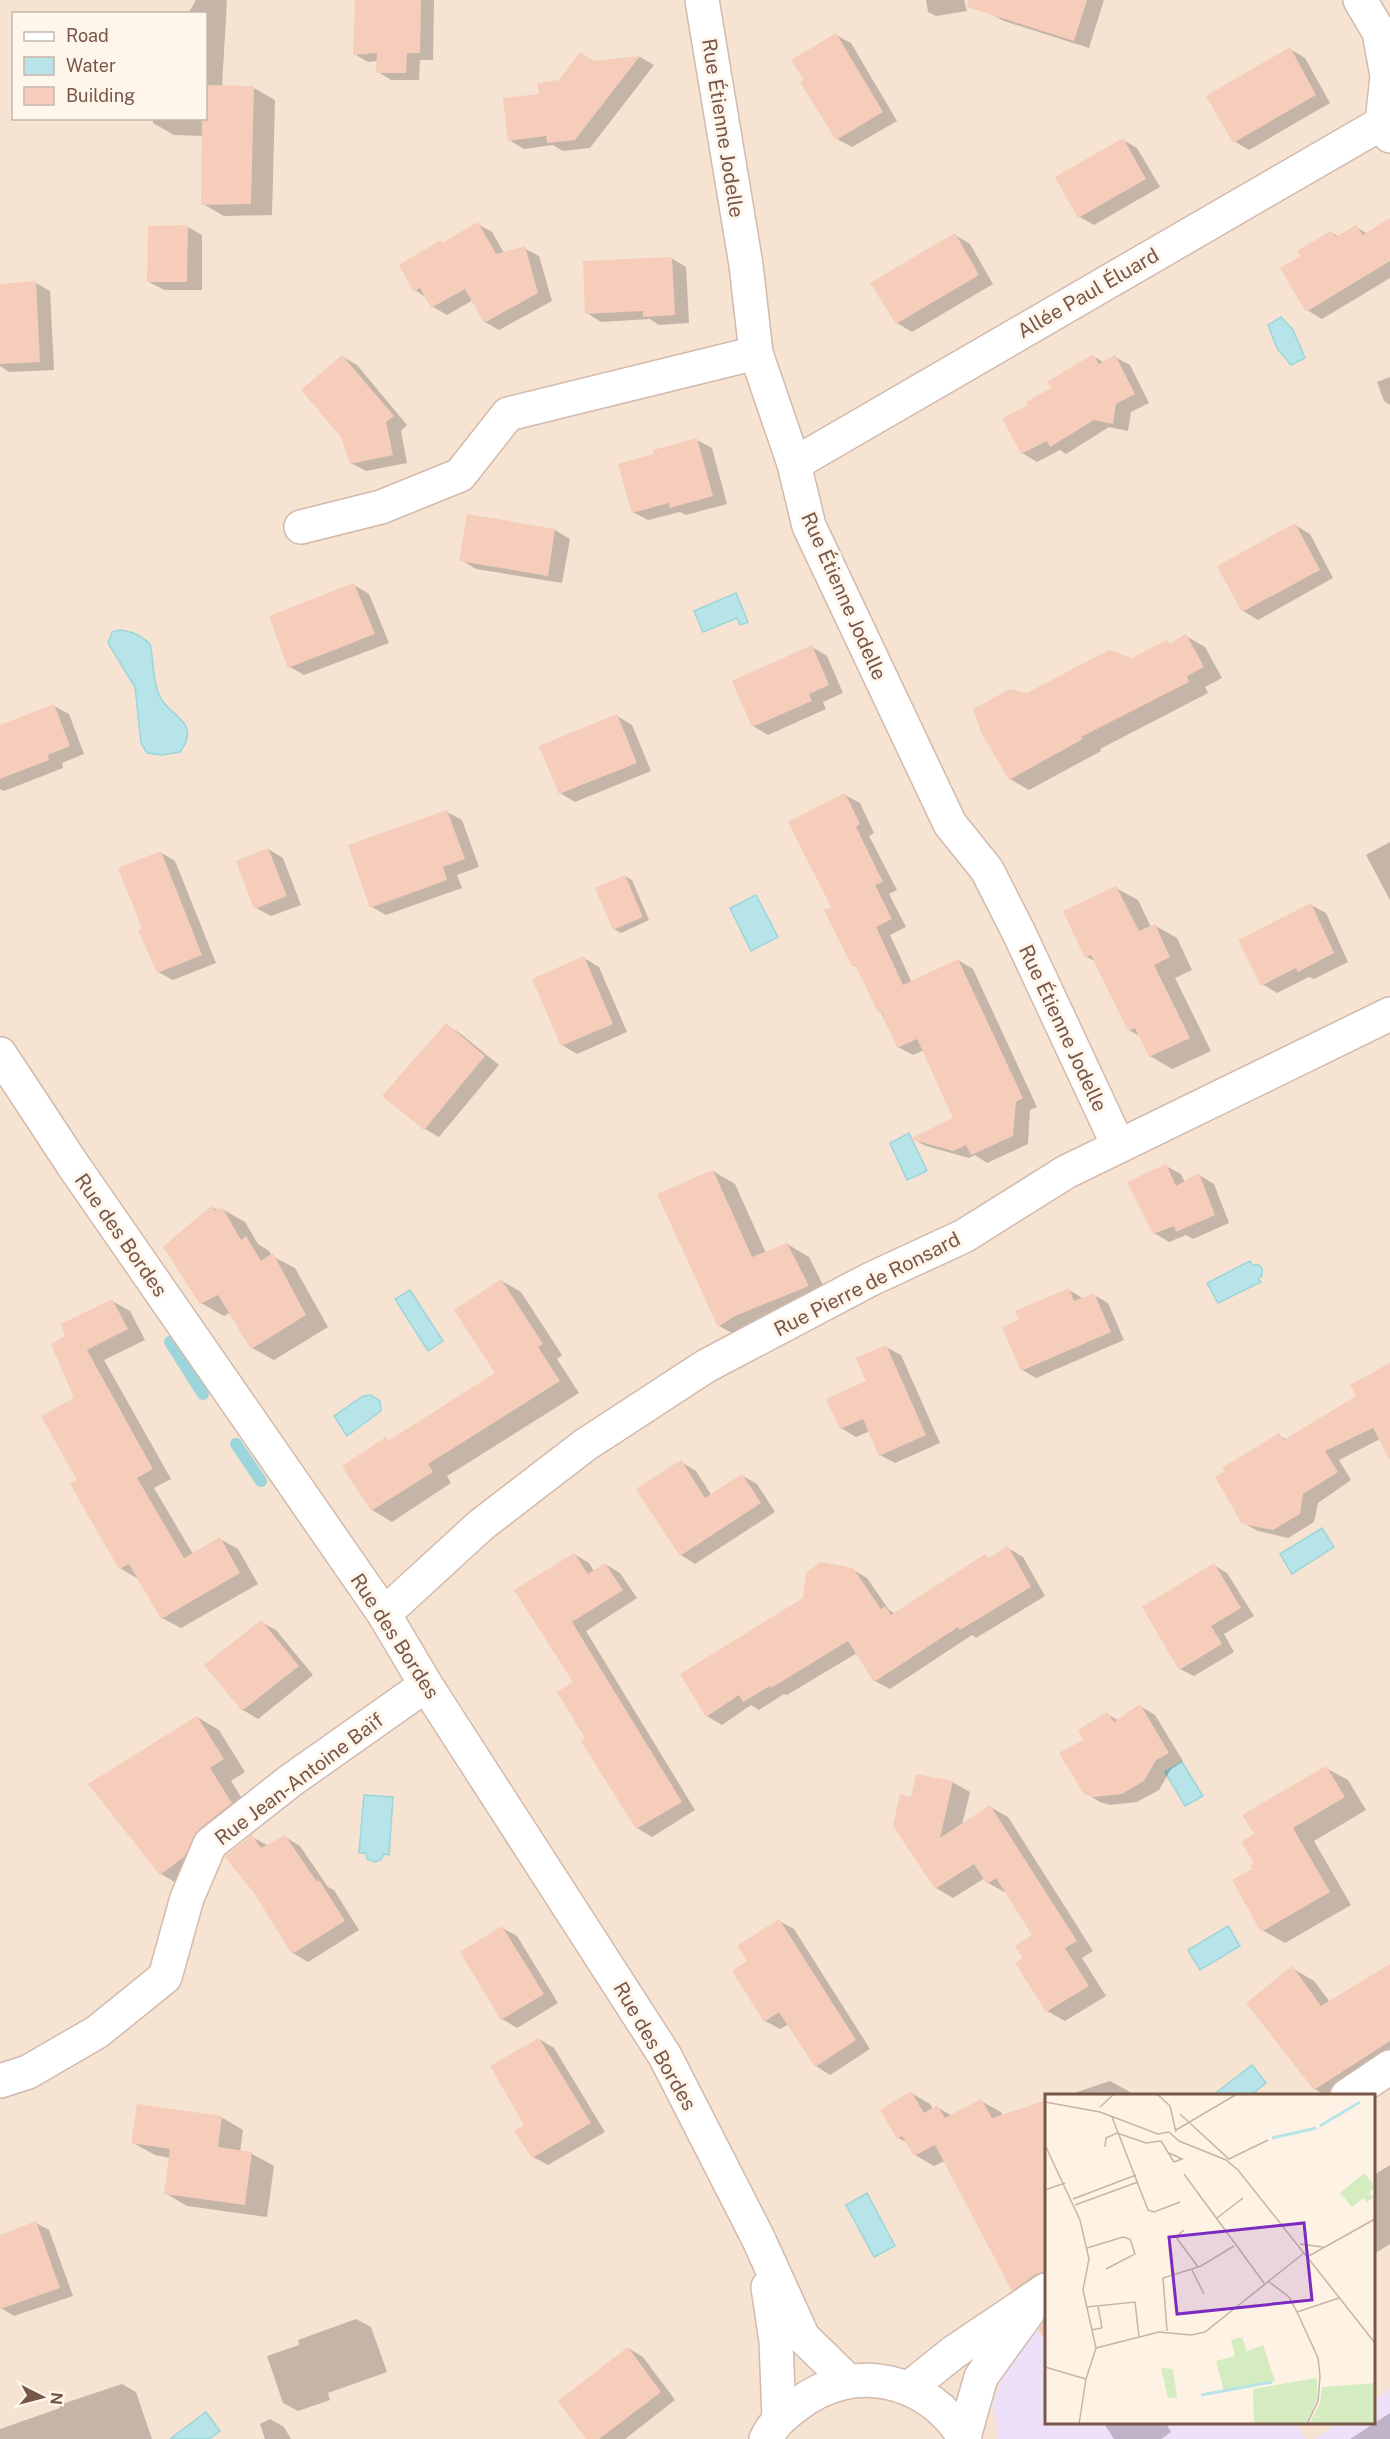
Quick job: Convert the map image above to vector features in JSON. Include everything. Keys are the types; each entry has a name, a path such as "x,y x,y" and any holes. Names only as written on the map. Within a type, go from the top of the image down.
{"street":[{"name":"Rue Étienne Jodelle","path":"702,0 746,265 756,353 794,464 809,526 951,824 987,870 998,891 1118,1145"},
{"name":"Allée Paul Éluard","path":"794,464 1386,129 1387,76 1379,32 1360,0"},
{"path":"301,527 381,507 460,475 508,414 756,353"},
{"name":"Rue Pierre de Ronsard","path":"384,1614 481,1525 585,1444 706,1366 871,1280 963,1236 1066,1172 1118,1145 1390,1014"},
{"name":"Rue des Bordes","path":"0,1054 73,1165 384,1614 426,1685 665,2056 758,2238 803,2337 848,2381"},
{"name":"Rue Jean-Antoine Baïf","path":"0,2081 28,2072 97,2032 165,1977 187,1898 210,1844 291,1781 426,1685"},
{"path":"1350,2094 1390,2067"},
{"name":"Rue des Bordes","path":"758,2238 777,2341 772,2429"},
{"path":"909,2388 954,2352 1044,2292"},
{"path":"964,2438 981,2377 1044,2292"},
{"path":"772,2429 811,2393 848,2381 887,2382 909,2388 940,2408 964,2438"}],"shaded area":[{"path":"0,0 1390,0 1390,2439 0,2439"},
{"path":"1045,2312 1045,2424 1296,2424 1306,2439 998,2439 993,2402 1025,2322"},
{"path":"1390,2389 1390,2439 1314,2439 1337,2424 1375,2424 1375,2399"}],"water":[{"path":"1281,317 1293,330 1305,358 1291,365 1277,348 1268,325"},
{"path":"736,593 748,622 740,625 737,618 703,632 694,611"},
{"path":"119,630 136,634 150,644 155,683 159,695 182,720 188,733 180,752 162,755 147,753 141,743 135,687 108,643 112,632"},
{"path":"756,895 778,937 751,951 730,908"},
{"path":"909,1133 927,1171 907,1180 890,1143"},
{"path":"1250,1261 1252,1265 1259,1265 1262,1268 1262,1276 1258,1278 1261,1282 1218,1303 1207,1283"},
{"path":"410,1290 443,1341 428,1351 395,1299"},
{"path":"371,1395 380,1401 381,1411 347,1436 334,1416 363,1396"},
{"path":"1322,1528 1334,1547 1292,1574 1280,1554"},
{"path":"1182,1762 1203,1796 1185,1806 1165,1772"},
{"path":"364,1795 393,1797 389,1855 384,1854 381,1860 375,1862 367,1859 366,1853 359,1853"},
{"path":"1228,1926 1240,1946 1200,1970 1188,1950"},
{"path":"1252,2065 1266,2083 1252,2094 1214,2094"},
{"path":"867,2193 895,2246 874,2257 846,2205"},
{"path":"206,2412 220,2431 209,2439 170,2439"}],"building":[{"path":"355,0 421,0 420,53 407,53 406,73 376,73 377,53 353,55"},
{"path":"968,0 1087,0 1074,41 967,7"},
{"path":"836,33 883,112 836,140 800,82 804,80 791,60"},
{"path":"1290,47 1316,95 1233,143 1206,96"},
{"path":"580,52 592,61 640,56 575,140 547,143 546,136 508,141 503,98 539,94 537,83 559,80"},
{"path":"207,85 254,86 251,204 201,205 202,120 207,120"},
{"path":"1123,138 1146,179 1078,218 1055,177"},
{"path":"1390,218 1390,261 1306,312 1280,268 1300,256 1297,251 1331,231 1336,237 1356,225 1363,235"},
{"path":"478,222 496,254 525,246 538,293 484,323 465,289 431,308 420,288 414,292 399,265 441,240 442,243"},
{"path":"188,225 187,282 147,282 148,226"},
{"path":"955,233 979,275 896,324 870,283"},
{"path":"672,257 675,315 643,317 643,311 585,314 583,261"},
{"path":"36,281 40,362 0,364 0,284"},
{"path":"1093,354 1099,364 1115,355 1135,394 1116,404 1113,424 1094,420 1050,447 1047,441 1021,454 1002,418 1028,405 1026,402 1051,388 1047,382"},
{"path":"342,355 394,416 386,422 393,455 350,464 341,437 301,390"},
{"path":"697,438 713,496 670,508 669,503 632,513 618,464 654,454 653,450"},
{"path":"467,514 555,529 548,576 459,561"},
{"path":"1295,523 1320,570 1242,612 1217,566"},
{"path":"354,583 375,634 288,668 269,616"},
{"path":"1186,634 1204,667 1187,676 1189,682 1081,737 1083,739 1009,780 981,732 973,709 1010,689 1027,693 1109,650 1132,658 1167,640 1169,644"},
{"path":"812,645 829,685 809,694 812,701 752,727 732,681"},
{"path":"54,704 70,746 48,755 49,760 0,779 0,725"},
{"path":"617,714 637,763 559,794 539,746"},
{"path":"845,793 860,824 856,827 883,882 875,885 892,919 876,927 903,985 958,959 1023,1098 1016,1102 1013,1136 971,1155 966,1145 953,1151 910,1139 953,1118 917,1039 897,1048 881,1011 878,1012 855,965 852,966 824,910 831,907 788,822"},
{"path":"447,810 465,859 443,867 447,880 370,908 348,845"},
{"path":"268,848 287,896 254,909 236,861"},
{"path":"161,851 202,955 157,973 138,930 142,928 118,868"},
{"path":"625,875 643,917 613,930 595,888"},
{"path":"1116,886 1139,931 1155,924 1170,957 1154,965 1190,1038 1149,1057 1135,1028 1128,1031 1091,955 1085,958 1063,911"},
{"path":"1311,903 1334,953 1298,972 1296,968 1261,986 1238,940"},
{"path":"584,956 613,1024 561,1046 532,979"},
{"path":"446,1023 485,1056 424,1130 382,1096"},
{"path":"1166,1164 1176,1186 1199,1173 1215,1215 1176,1232 1174,1226 1153,1234 1127,1182"},
{"path":"713,1170 752,1257 787,1243 809,1286 735,1316 718,1327 657,1194"},
{"path":"212,1205 215,1211 222,1207 241,1240 246,1236 261,1261 273,1253 306,1315 251,1349 218,1295 200,1304 163,1247"},
{"path":"501,1279 543,1344 538,1347 560,1381 428,1464 433,1472 371,1511 342,1466 386,1437 388,1441 495,1373 454,1310"},
{"path":"1069,1288 1074,1301 1094,1293 1111,1332 1021,1371 1002,1327 1019,1320 1015,1311"},
{"path":"112,1299 128,1329 87,1350 153,1469 137,1478 184,1558 220,1537 240,1573 161,1619 129,1564 119,1569 70,1484 77,1480 41,1416 74,1398 51,1344 65,1336 61,1324"},
{"path":"886,1345 926,1435 879,1456 863,1419 840,1429 826,1399 866,1381 856,1358"},
{"path":"1390,1363 1390,1460 1373,1428 1325,1451 1338,1472 1303,1494 1300,1514 1273,1530 1242,1524 1215,1477 1225,1471 1222,1468 1279,1433 1284,1440 1356,1396 1350,1385"},
{"path":"681,1460 705,1498 742,1474 761,1503 680,1556 636,1489"},
{"path":"1008,1546 1031,1587 960,1630 958,1627 874,1682 848,1641 771,1688 770,1686 743,1702 739,1695 706,1717 680,1674 803,1598 806,1573 821,1562 853,1568 881,1609 885,1606 891,1615 985,1554 989,1558"},
{"path":"574,1553 588,1574 605,1563 623,1590 572,1622 682,1802 636,1829 581,1741 585,1738 557,1692 573,1682 514,1590"},
{"path":"1214,1563 1241,1608 1211,1626 1222,1644 1179,1670 1142,1607"},
{"path":"261,1620 299,1666 242,1711 204,1665"},
{"path":"1140,1704 1169,1753 1156,1760 1144,1781 1122,1794 1093,1797 1084,1794 1059,1753 1083,1740 1078,1730 1107,1712 1114,1722"},
{"path":"197,1716 224,1759 210,1768 232,1803 198,1830 184,1857 160,1875 88,1784"},
{"path":"1326,1766 1345,1797 1293,1828 1330,1892 1261,1932 1232,1880 1252,1869 1250,1865 1254,1863 1241,1842 1254,1834 1242,1815"},
{"path":"916,1774 953,1781 940,1838 990,1805 1077,1941 1065,1948 1089,1986 1046,2012 1015,1963 1023,1958 1015,1946 1032,1935 996,1878 987,1884 974,1864 935,1889 893,1826 900,1794 911,1797"},
{"path":"252,1835 261,1848 285,1835 317,1882 319,1880 345,1921 292,1954 254,1893 225,1857"},
{"path":"779,1919 856,2040 815,2067 779,2012 764,2022 732,1971 747,1961 737,1946"},
{"path":"502,1926 544,1994 501,2020 460,1952"},
{"path":"1390,1964 1390,2041 1314,2090 1246,2003 1292,1966 1321,2006"},
{"path":"539,2038 591,2123 532,2158 514,2131 524,2125 490,2066"},
{"path":"911,2091 924,2113 937,2105 945,2118 981,2099 992,2118 1045,2101 1045,2272 1036,2274 1012,2291 935,2145 914,2156 902,2136 897,2139 880,2110"},
{"path":"137,2104 222,2116 218,2147 252,2152 245,2205 164,2194 170,2149 131,2143"},
{"path":"36,2221 60,2288 0,2309 0,2235"},
{"path":"1045,2318 1045,2340 1038,2330"},
{"path":"628,2347 661,2392 599,2439 586,2439 558,2401"}],"waterway":[{"path":"170,1342 203,1394"},
{"path":"236,1444 261,1481"}]}
